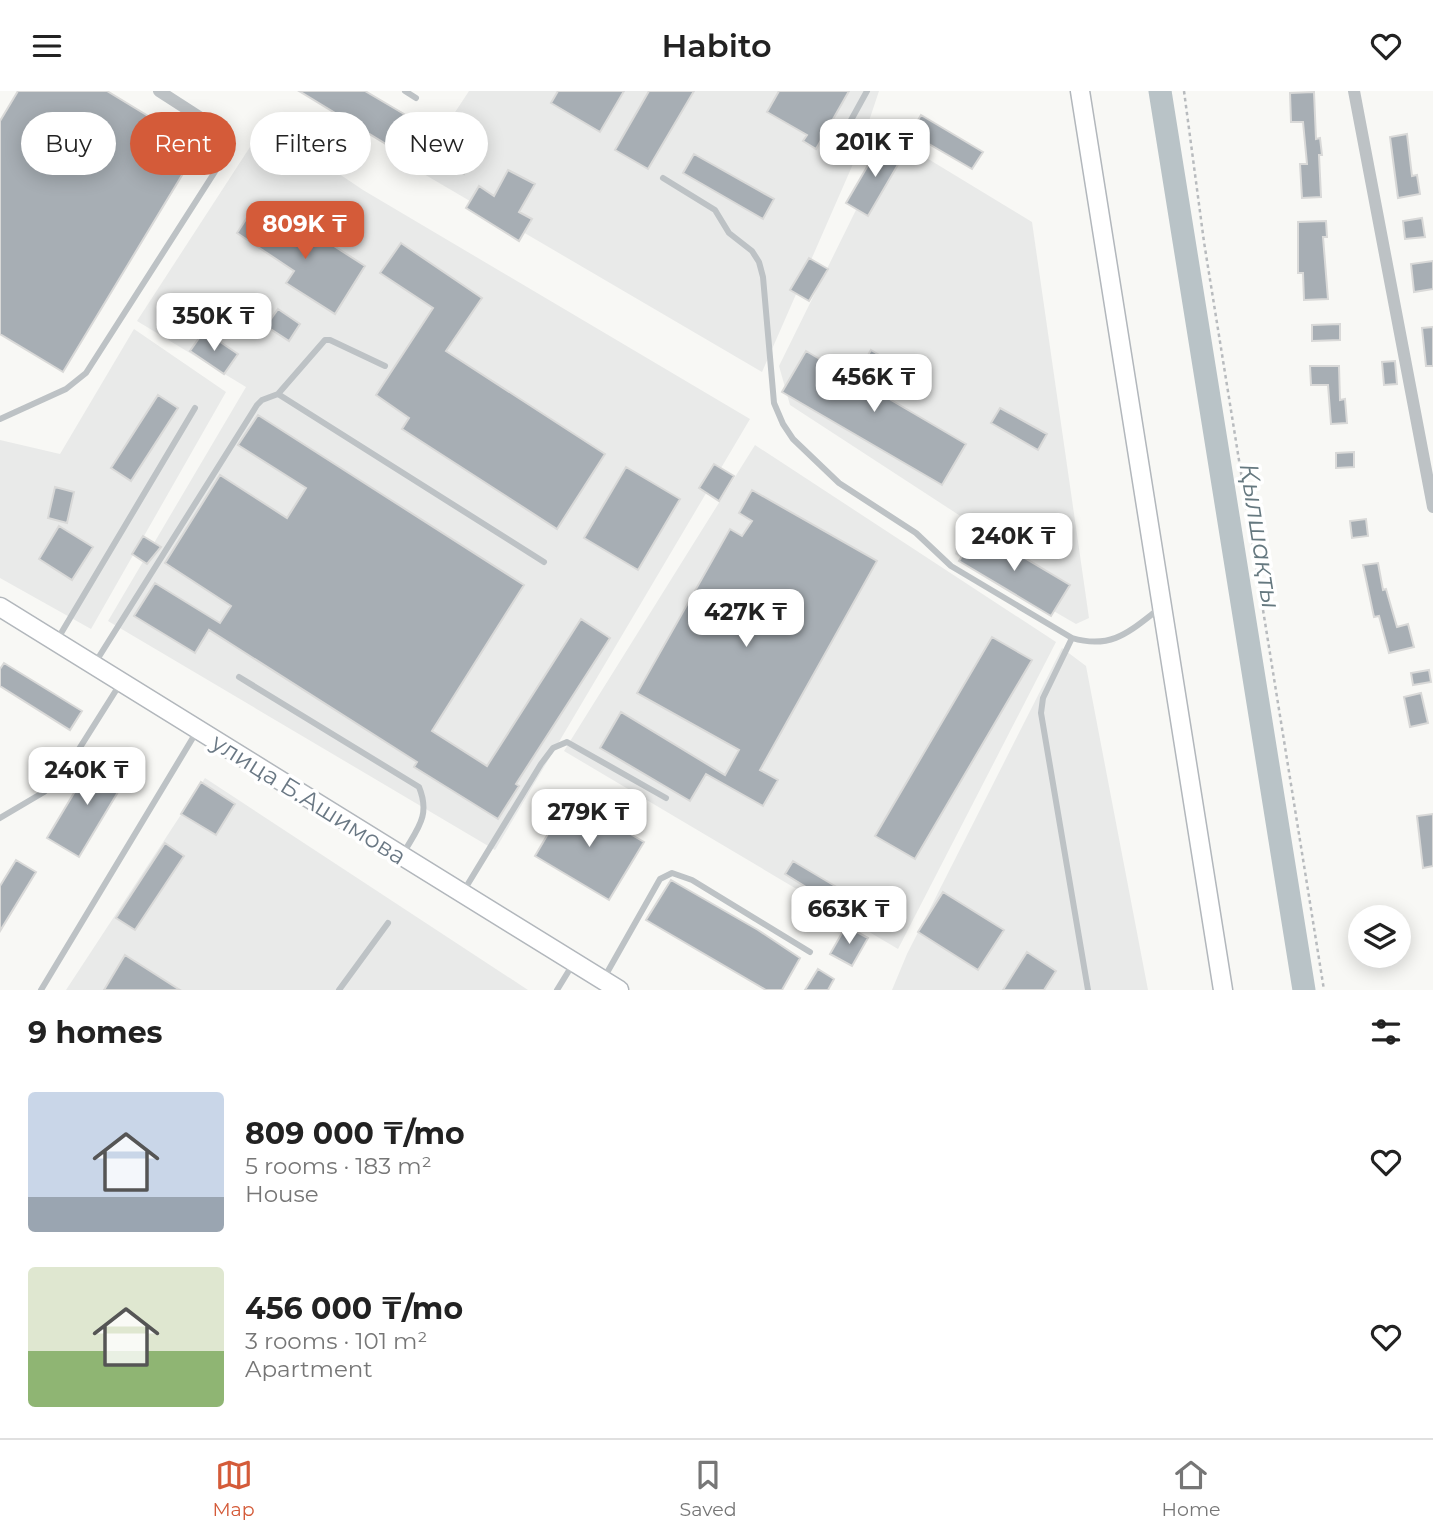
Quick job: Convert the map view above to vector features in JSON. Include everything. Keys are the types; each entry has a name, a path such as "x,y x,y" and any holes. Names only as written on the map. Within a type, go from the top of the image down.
{"street":[{"path":"159,91 192,112"},
{"path":"1080,91 1223,990"},
{"path":"1354,91 1433,507"},
{"name":"улица Б.Ашимова","path":"0,607 619,990"}],"lane":[{"path":"405,91 416,98"},
{"path":"834,151 867,91"},
{"path":"0,419 66,389 86,373 213,175"},
{"path":"663,177 715,210 729,233 751,251 759,262 763,277 774,403 793,439 839,483 916,533 951,566 1072,638 1094,643 1106,642 1124,634 1161,607"},
{"path":"94,665 257,405 262,400 278,394 325,340 385,366"},
{"path":"278,394 544,562"},
{"path":"56,642 195,408"},
{"path":"1072,638 1043,698 1041,713 1088,990"},
{"path":"239,677 419,787 425,803 423,817 402,856"},
{"path":"0,817 44,792 62,776 121,682"},
{"path":"41,990 198,730"},
{"path":"462,893 541,764 553,748 567,741 666,797"},
{"path":"603,980 660,879 672,873 692,880 810,952"},
{"path":"339,990 388,923"},
{"path":"557,990 574,962"}],"path":[{"path":"1184,91 1206,255 1324,990"}],"shaded area":[{"path":"469,91 879,91 860,148 762,372 426,175 488,175 488,112 455,112"},
{"path":"892,137 1032,222 1089,618 1076,624 955,554 965,519 790,405 779,366"},
{"path":"250,147 250,175 341,175 750,419 495,850 108,621 246,387 137,321 232,175 236,175 236,169"},
{"path":"134,329 226,392 91,629 0,578 0,440 60,454"},
{"path":"755,445 1056,642 898,949 564,751"},
{"path":"1062,648 1086,666 1148,990 892,990 907,954"},
{"path":"205,778 528,990 66,990"}],"building":[{"path":"18,91 107,91 142,112 130,112 130,175 182,175 63,372 0,334 0,121"},
{"path":"299,91 365,91 401,112 385,112 385,143 371,135 371,112 333,112"},
{"path":"558,91 624,91 600,132 551,103"},
{"path":"649,91 694,91 648,169 615,150"},
{"path":"779,91 849,91 816,149 803,141 807,135 767,112"},
{"path":"1314,92 1316,139 1320,138 1322,155 1319,155 1321,197 1302,198 1300,164 1307,164 1303,122 1291,122 1290,93"},
{"path":"921,115 983,152 972,169 910,133"},
{"path":"1407,134 1412,176 1417,175 1420,194 1398,198 1390,137"},
{"path":"881,143 903,156 868,216 846,203"},
{"path":"694,154 774,199 763,219 683,173"},
{"path":"508,170 535,184 519,212 532,219 519,241 466,208 479,186 494,196"},
{"path":"254,207 310,245 317,235 365,266 335,314 286,283 294,271 237,233"},
{"path":"1422,218 1425,237 1405,239 1403,221"},
{"path":"1326,221 1327,237 1323,237 1328,299 1304,300 1303,273 1298,273 1298,222"},
{"path":"401,243 482,298 446,351 605,454 557,529 402,429 409,418 376,395 433,308 380,273"},
{"path":"809,258 828,269 809,301 790,290"},
{"path":"1433,261 1433,289 1414,292 1411,264"},
{"path":"278,309 300,324 289,341 266,326"},
{"path":"1340,324 1340,340 1312,341 1312,325"},
{"path":"1433,327 1433,366 1426,366 1422,328"},
{"path":"204,331 238,354 224,374 190,351"},
{"path":"871,350 891,362 874,390 966,444 942,485 782,392 806,351 854,379"},
{"path":"1395,361 1397,384 1384,385 1382,362"},
{"path":"1310,366 1339,366 1340,400 1345,399 1347,423 1331,424 1328,385 1311,385"},
{"path":"158,395 178,408 131,481 111,468"},
{"path":"1000,408 1047,434 1038,450 991,423"},
{"path":"258,415 524,585 432,731 487,766 581,619 610,638 516,784 519,786 498,819 414,767 417,762 209,630 195,653 134,616 155,583 220,623 231,606 165,563 220,475 287,518 306,488 238,445"},
{"path":"1354,452 1354,467 1336,468 1336,453"},
{"path":"714,464 734,476 719,501 699,488"},
{"path":"626,467 680,499 638,570 584,538"},
{"path":"55,487 74,492 67,523 48,518"},
{"path":"752,490 877,561 760,770 778,780 763,806 706,774 690,801 600,748 621,712 725,775 739,750 637,693 730,529 742,536 752,521 739,513"},
{"path":"1366,519 1368,536 1352,538 1350,521"},
{"path":"59,526 93,547 72,580 39,559"},
{"path":"978,530 1070,585 1051,616 959,561"},
{"path":"143,536 161,547 147,564 132,554"},
{"path":"1378,563 1383,590 1386,589 1397,627 1408,624 1414,647 1389,653 1379,616 1374,617 1363,565"},
{"path":"992,637 1032,660 915,859 875,836"},
{"path":"4,663 82,711 70,730 0,686 0,669"},
{"path":"1429,670 1431,682 1413,685 1411,673"},
{"path":"1421,693 1428,723 1410,727 1404,697"},
{"path":"95,758 127,777 79,857 47,838"},
{"path":"201,782 235,804 216,835 181,814"},
{"path":"569,798 644,842 609,900 535,856"},
{"path":"1433,814 1433,866 1423,868 1417,816"},
{"path":"165,843 184,856 135,930 116,918"},
{"path":"16,860 36,872 0,931 0,886"},
{"path":"793,861 835,886 827,900 785,874"},
{"path":"671,880 758,930 800,958 782,990 766,990 646,920"},
{"path":"943,892 1004,930 978,970 918,932"},
{"path":"846,926 868,938 852,966 830,954"},
{"path":"1027,952 1056,971 1044,990 1003,990"},
{"path":"125,955 180,990 104,990"},
{"path":"818,969 834,979 828,990 805,990"}],"waterway":[{"name":"Қылшақты","path":"1160,91 1304,990"}]}
